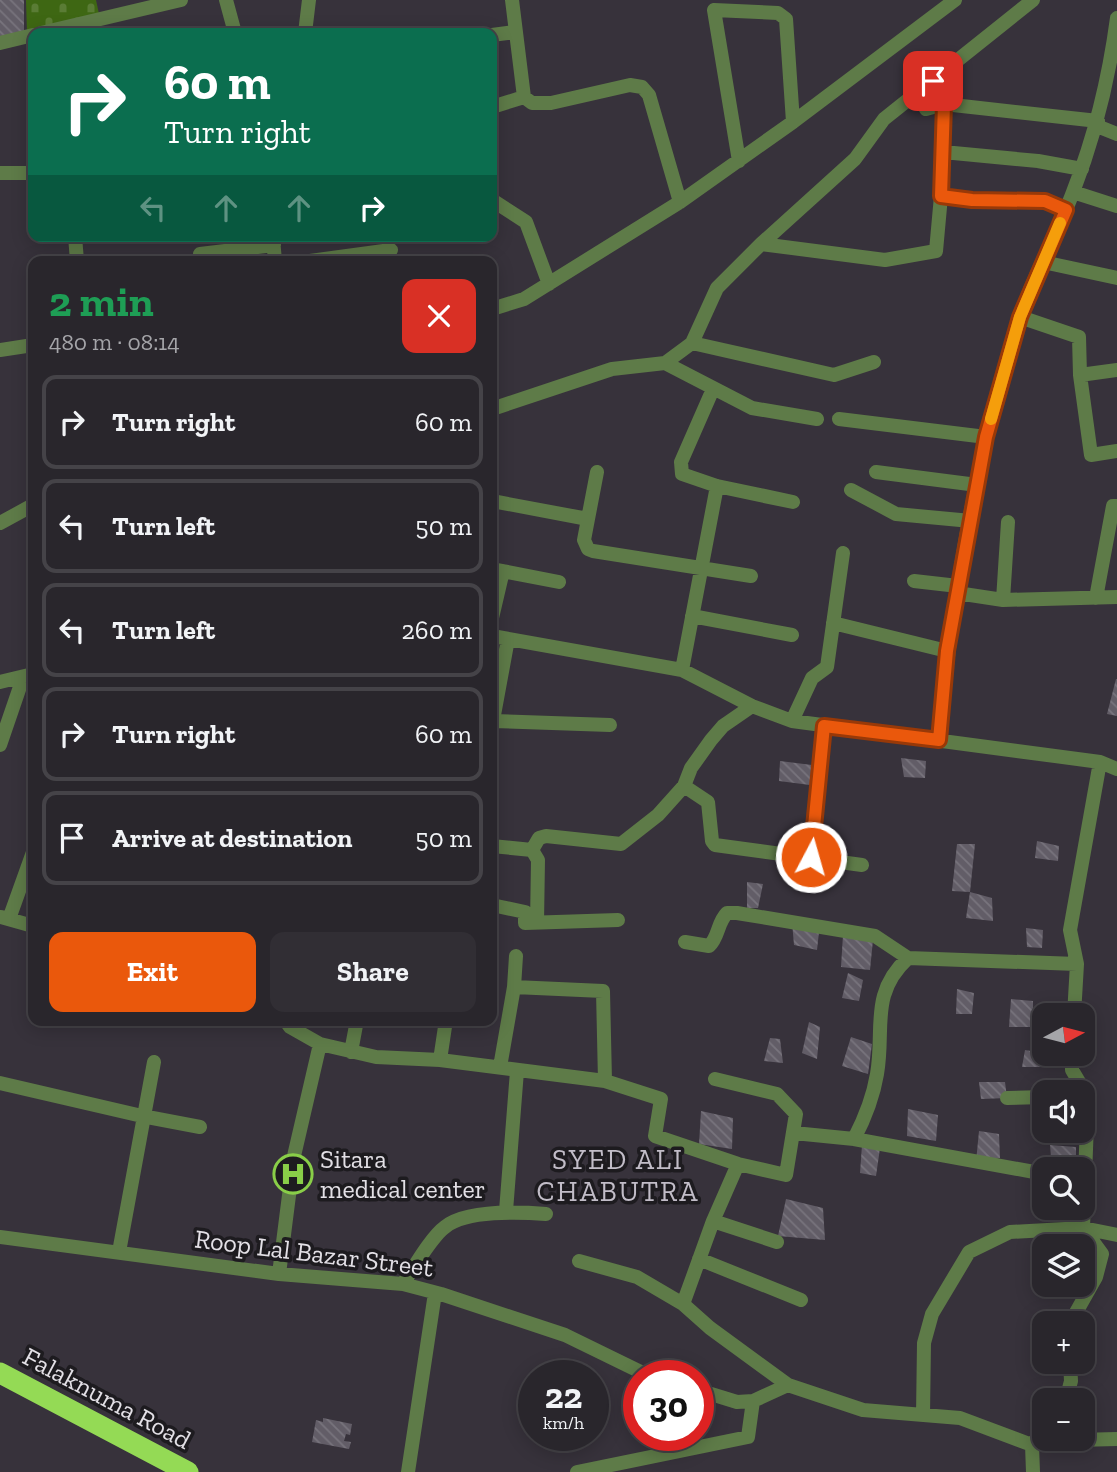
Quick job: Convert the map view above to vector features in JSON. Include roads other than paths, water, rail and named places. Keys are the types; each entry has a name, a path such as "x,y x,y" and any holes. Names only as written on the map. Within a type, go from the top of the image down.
{"highway":[{"name":"Falaknuma Road","path":"0,1373 163,1466 188,1472"}],"street":[{"path":"62,28 181,0"},
{"path":"226,0 234,28"},
{"path":"306,28 309,0"},
{"path":"512,0 524,97 532,103 551,103 631,85 642,87 649,95 680,202"},
{"path":"497,307 524,299 680,202 793,122 955,0"},
{"path":"497,407 612,369 665,363 692,343 717,288 855,159 884,119 1033,0"},
{"path":"738,161 714,10 778,13 786,19 793,122"},
{"path":"939,740 947,651 986,437 1020,317 1066,210 1097,123 1115,47 1117,18"},
{"path":"497,34 515,32"},
{"path":"0,43 28,36"},
{"path":"761,244 886,260 936,251 944,104 933,81"},
{"path":"916,93 926,109 944,104 1097,123 1117,134"},
{"path":"497,105 524,97"},
{"path":"943,152 1038,161 1082,169"},
{"path":"0,173 28,173"},
{"path":"1073,192 1117,206"},
{"path":"941,196 972,200 1045,201 1066,210"},
{"path":"497,204 526,222 549,284"},
{"path":"200,254 267,242"},
{"path":"347,256 391,250"},
{"path":"1044,262 1117,278"},
{"path":"1020,317 1079,337 1080,375 1091,455 1117,451"},
{"path":"692,343 834,375 874,362"},
{"path":"0,350 28,346"},
{"path":"665,363 752,408 817,419"},
{"path":"1080,375 1117,370"},
{"path":"713,389 680,467 685,476 717,486 793,502"},
{"path":"839,419 986,437"},
{"path":"597,472 584,540 588,549 751,576"},
{"path":"876,472 977,485"},
{"path":"682,670 717,486"},
{"path":"851,490 897,514 971,521"},
{"path":"497,502 588,519"},
{"path":"1096,598 1113,506 1117,506"},
{"path":"0,523 28,508"},
{"path":"1003,600 1007,522"},
{"path":"792,721 812,678 827,667 843,553"},
{"path":"497,570 559,582"},
{"path":"914,581 1003,600 1117,597"},
{"path":"692,616 792,635"},
{"path":"833,623 947,651"},
{"path":"497,637 682,670 752,706 792,721 1100,762 1117,769"},
{"path":"497,697 508,639"},
{"path":"0,682 28,676"},
{"path":"0,746 28,676"},
{"path":"532,850 539,838 547,836 621,844 658,816 684,786 691,768 711,740 723,726 752,706"},
{"path":"497,724 610,725"},
{"path":"811,857 824,726"},
{"path":"1075,1003 1077,964 1070,930 1100,762"},
{"path":"684,786 708,802 712,841 715,845 862,865"},
{"path":"497,846 532,850"},
{"path":"532,850 538,860 537,923"},
{"path":"28,864 5,918 28,925"},
{"path":"497,906 525,912 525,923 618,920"},
{"path":"685,942 709,946 713,943 720,919 727,913 737,913 875,936 908,958 1077,964"},
{"path":"500,1067 514,987 516,956"},
{"path":"854,1139 868,1111 877,1071 879,1012 893,972 908,958"},
{"path":"514,987 603,991 604,1081"},
{"path":"289,1026 320,1044 376,1057 440,1060 604,1081 661,1099 655,1136 738,1164 786,1175 796,1114 777,1094 715,1079"},
{"path":"351,1052 357,1026"},
{"path":"440,1060 445,1026"},
{"path":"279,1274 294,1156 320,1044"},
{"path":"119,1252 154,1062"},
{"path":"506,1211 517,1071"},
{"path":"0,1083 200,1127"},
{"path":"1007,1098 1032,1097"},
{"path":"794,1133 854,1139 1032,1172"},
{"path":"683,1304 738,1164"},
{"path":"403,1284 443,1228 454,1221 506,1211 546,1214"},
{"path":"1076,1311 1096,1277 1102,1254 1083,1228 1083,1220"},
{"path":"713,1222 777,1242"},
{"path":"923,1415 924,1343 932,1314 969,1252 1010,1232 1083,1228 1117,1235"},
{"name":"Roop Lal Bazar Street","path":"0,1237 279,1274 403,1284 565,1335 623,1363"},
{"path":"699,1259 801,1300"},
{"path":"579,1261 637,1277 683,1304 709,1328 788,1384 863,1410 960,1418 1032,1443"},
{"path":"408,1472 435,1293"},
{"path":"714,1395 737,1402 753,1401 788,1384"},
{"path":"577,1472 748,1437 753,1401"},
{"path":"1095,1440 1117,1439"},
{"path":"1033,1451 1033,1472"}],"place":[{"name":"Sitara medical center","path":"293,1174"}],"district":[{"name":"SYED ALI CHABUTRA","path":"618,1175"}]}
